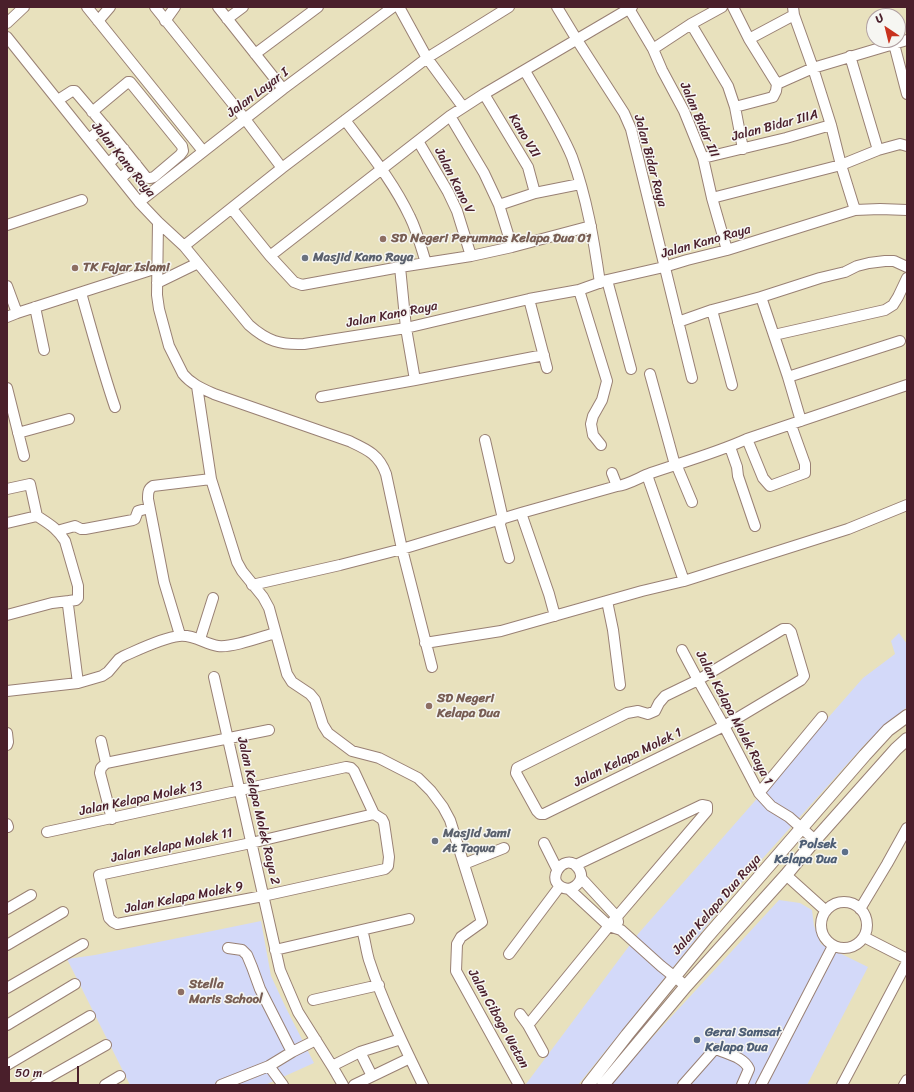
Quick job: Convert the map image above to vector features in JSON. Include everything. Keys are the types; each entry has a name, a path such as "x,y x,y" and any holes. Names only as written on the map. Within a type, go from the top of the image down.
{"main road":[{"name":"Jalan Kelapa Dua Raya","path":"588,1085 707,937 865,755 888,730 907,716"},
{"path":"603,1085 686,986 786,875 896,749 907,739"}],"street":[{"path":"7,23 24,7"},
{"path":"87,7 203,151"},
{"path":"98,20 110,7"},
{"path":"155,7 245,119 282,168"},
{"path":"166,21 175,7"},
{"path":"218,7 283,90"},
{"path":"227,19 243,7"},
{"path":"255,54 318,7"},
{"name":"Jalan Layar I","path":"140,202 203,151 393,7"},
{"path":"399,7 427,58 464,107"},
{"path":"184,246 282,168 427,58 509,7"},
{"name":"Jalan Bidar Raya","path":"557,7 624,113 631,129 692,378"},
{"path":"653,49 691,24 722,7"},
{"path":"733,7 749,39 777,84 773,97 735,107"},
{"path":"270,256 450,116 484,94 630,8"},
{"name":"Jalan Bidar III","path":"630,8 653,49 662,70 684,111 703,158 712,198 727,250"},
{"path":"749,39 793,11 831,125 841,165 855,210"},
{"path":"691,24 728,86 735,107 743,149"},
{"name":"Jalan Kano Raya","path":"7,37 140,202 158,222 184,246 250,325 258,333 280,343 304,344 406,328 529,299 579,290 604,282 727,250 855,210 907,210"},
{"path":"777,84 813,68 879,48"},
{"path":"895,48 907,94"},
{"path":"850,56 878,150"},
{"path":"525,71 562,136 572,157 591,226 604,282 632,369"},
{"path":"58,100 73,90 92,112 105,126 146,177 152,178 180,156 183,151 183,148 129,82 92,112"},
{"name":"Kano VII","path":"484,94 528,167 535,193"},
{"path":"450,116 484,173 499,206 512,247"},
{"path":"345,120 382,169 410,217 426,263"},
{"name":"Jalan Bidar IIIA","path":"703,158 786,138 831,125"},
{"path":"89,139 105,126"},
{"name":"Jalan Kano V","path":"418,141 448,192 457,211 471,256"},
{"path":"712,198 841,165 878,150 900,144 907,146"},
{"path":"109,163 124,150"},
{"path":"121,178 136,164"},
{"path":"499,206 535,193 580,184"},
{"path":"7,225 82,200"},
{"path":"232,208 270,256 294,282 302,285 471,256 512,247 591,226"},
{"path":"158,222 157,295 159,309 169,346 183,374 197,386 214,394 349,441 375,455 381,462 386,474 402,549 432,666"},
{"path":"678,322 712,310 845,272 869,263 894,261 907,268"},
{"path":"157,283 198,263"},
{"path":"400,267 406,328 415,380"},
{"path":"7,318 35,307 157,268"},
{"path":"774,335 885,310 893,305 907,278"},
{"path":"7,286 17,313"},
{"path":"579,290 607,381 602,400 593,416 591,424 593,436 601,445"},
{"path":"81,293 115,407"},
{"path":"761,296 801,421"},
{"path":"529,299 547,368"},
{"path":"35,307 44,350"},
{"path":"712,310 732,385"},
{"path":"788,377 900,342"},
{"path":"321,397 544,355"},
{"path":"650,374 676,465 692,502"},
{"path":"252,585 402,549 521,513 617,486 622,486 647,475 907,385"},
{"name":"Jalan Cibogo Wetan","path":"197,386 211,479 237,562 252,585 263,597 269,608 288,678 310,694 315,700 326,731 349,749 378,758 418,778 443,807 450,820 482,922 461,937 457,944 456,971 519,1085"},
{"path":"7,388 24,456"},
{"path":"18,433 69,419"},
{"path":"747,440 763,478 770,486 805,473 805,464 791,425"},
{"path":"485,440 509,558"},
{"path":"730,447 755,526"},
{"path":"612,473 617,486"},
{"path":"647,475 684,581"},
{"path":"180,635 164,582 149,508 148,493 153,486 211,479"},
{"path":"7,490 30,484 37,516"},
{"path":"426,643 501,631 684,581 848,529 907,505"},
{"path":"57,530 75,526 81,529 86,529 133,520 135,519 138,511 149,508"},
{"path":"521,513 555,616"},
{"path":"7,523 37,516 53,526 65,541 78,586 78,598 76,600 52,603 7,615"},
{"path":"200,639 213,598"},
{"path":"69,601 68,607 78,683"},
{"path":"607,601 613,630 620,685"},
{"name":"Jalan Kelapa Molek 1","path":"783,629 788,629 791,632 804,676 801,680 724,726 544,814 540,814 537,811 516,773 517,768 627,713 638,712 648,714 655,710 665,696 698,680 783,629"},
{"path":"7,691 78,683 105,674 119,659 124,656 159,641 180,635 200,639 214,645 224,646 275,633"},
{"name":"Jalan Kelapa Molek Raya 1","path":"682,650 759,793 771,806 789,817 815,840"},
{"name":"Jalan Kelapa Molek Raya 2","path":"214,677 280,970 298,1012 343,1085"},
{"path":"759,793 822,717"},
{"path":"112,819 100,773 101,768 106,764 269,730"},
{"path":"7,734 7,745"},
{"path":"101,741 106,764"},
{"name":"Jalan Kelapa Molek 13","path":"47,832 346,768 351,768 355,773 374,814"},
{"path":"528,1026 609,926 707,811 706,806 702,805 576,865"},
{"name":"Jalan Kelapa Molek 11","path":"99,875 251,843 374,814"},
{"name":"Jalan Kelapa Molek 9","path":"99,875 109,918 112,922 117,924 263,896 385,869 389,862 389,857 384,823 382,819 374,814"},
{"path":"860,909 907,828"},
{"path":"544,843 557,869"},
{"path":"464,864 504,848"},
{"path":"621,930 617,917 581,878 580,871 576,865 571,863 561,865 555,873 557,883 565,888 609,926 621,930 686,986"},
{"path":"786,875 826,911"},
{"path":"508,954 565,888 577,886 581,878"},
{"path":"7,909 31,895"},
{"path":"846,902 853,904 860,909 864,915 866,922 864,937 856,945 850,947 839,948 828,943 824,938 820,927 826,911 839,903 846,902"},
{"path":"7,945 63,912"},
{"path":"275,950 409,919"},
{"path":"362,930 368,958 401,1039 423,1085"},
{"path":"842,1085 907,960 864,937"},
{"path":"7,988 83,944"},
{"path":"761,1085 833,946"},
{"path":"228,948 241,950 247,955 260,989 292,1052"},
{"path":"7,1025 75,984"},
{"path":"313,1000 379,985"},
{"path":"520,1014 543,1052"},
{"path":"7,1065 90,1016"},
{"path":"332,1066 360,1052 401,1039"},
{"path":"222,1085 269,1066 316,1040"},
{"path":"35,1085 106,1045"},
{"path":"688,1084 716,1049 747,1063 749,1069 742,1085"},
{"path":"360,1052 372,1076"},
{"path":"354,1085 410,1058"},
{"path":"269,1066 283,1085"},
{"path":"106,1085 120,1076"},
{"path":"904,1085 907,1080"}],"shaded area":[{"path":"899,633 907,644 907,707 867,742 746,877 578,1085 526,1084 638,934 863,678 895,654 891,641"},
{"path":"779,900 800,903 812,910 814,926 821,944 868,967 807,1085 611,1085 636,1055"},
{"name":"Stella Maris School","path":"261,921 271,976 314,1063 265,1085 130,1085 67,959 95,955"}],"place":[{"name":"SD Negeri Perumnas Kelapa Dua 01","path":"383,239"},
{"name":"Masjid Kano Raya","path":"305,258"},
{"name":"TK Fajar Islami","path":"75,268"},
{"name":"SD Negeri Kelapa Dua","path":"429,706"},
{"name":"Masjid Jami At Taqwa","path":"435,841"},
{"name":"Polsek Kelapa Dua","path":"845,852"},
{"name":"Stella Maris School","path":"181,992"},
{"name":"Gerai Samsat Kelapa Dua","path":"697,1040"}]}
